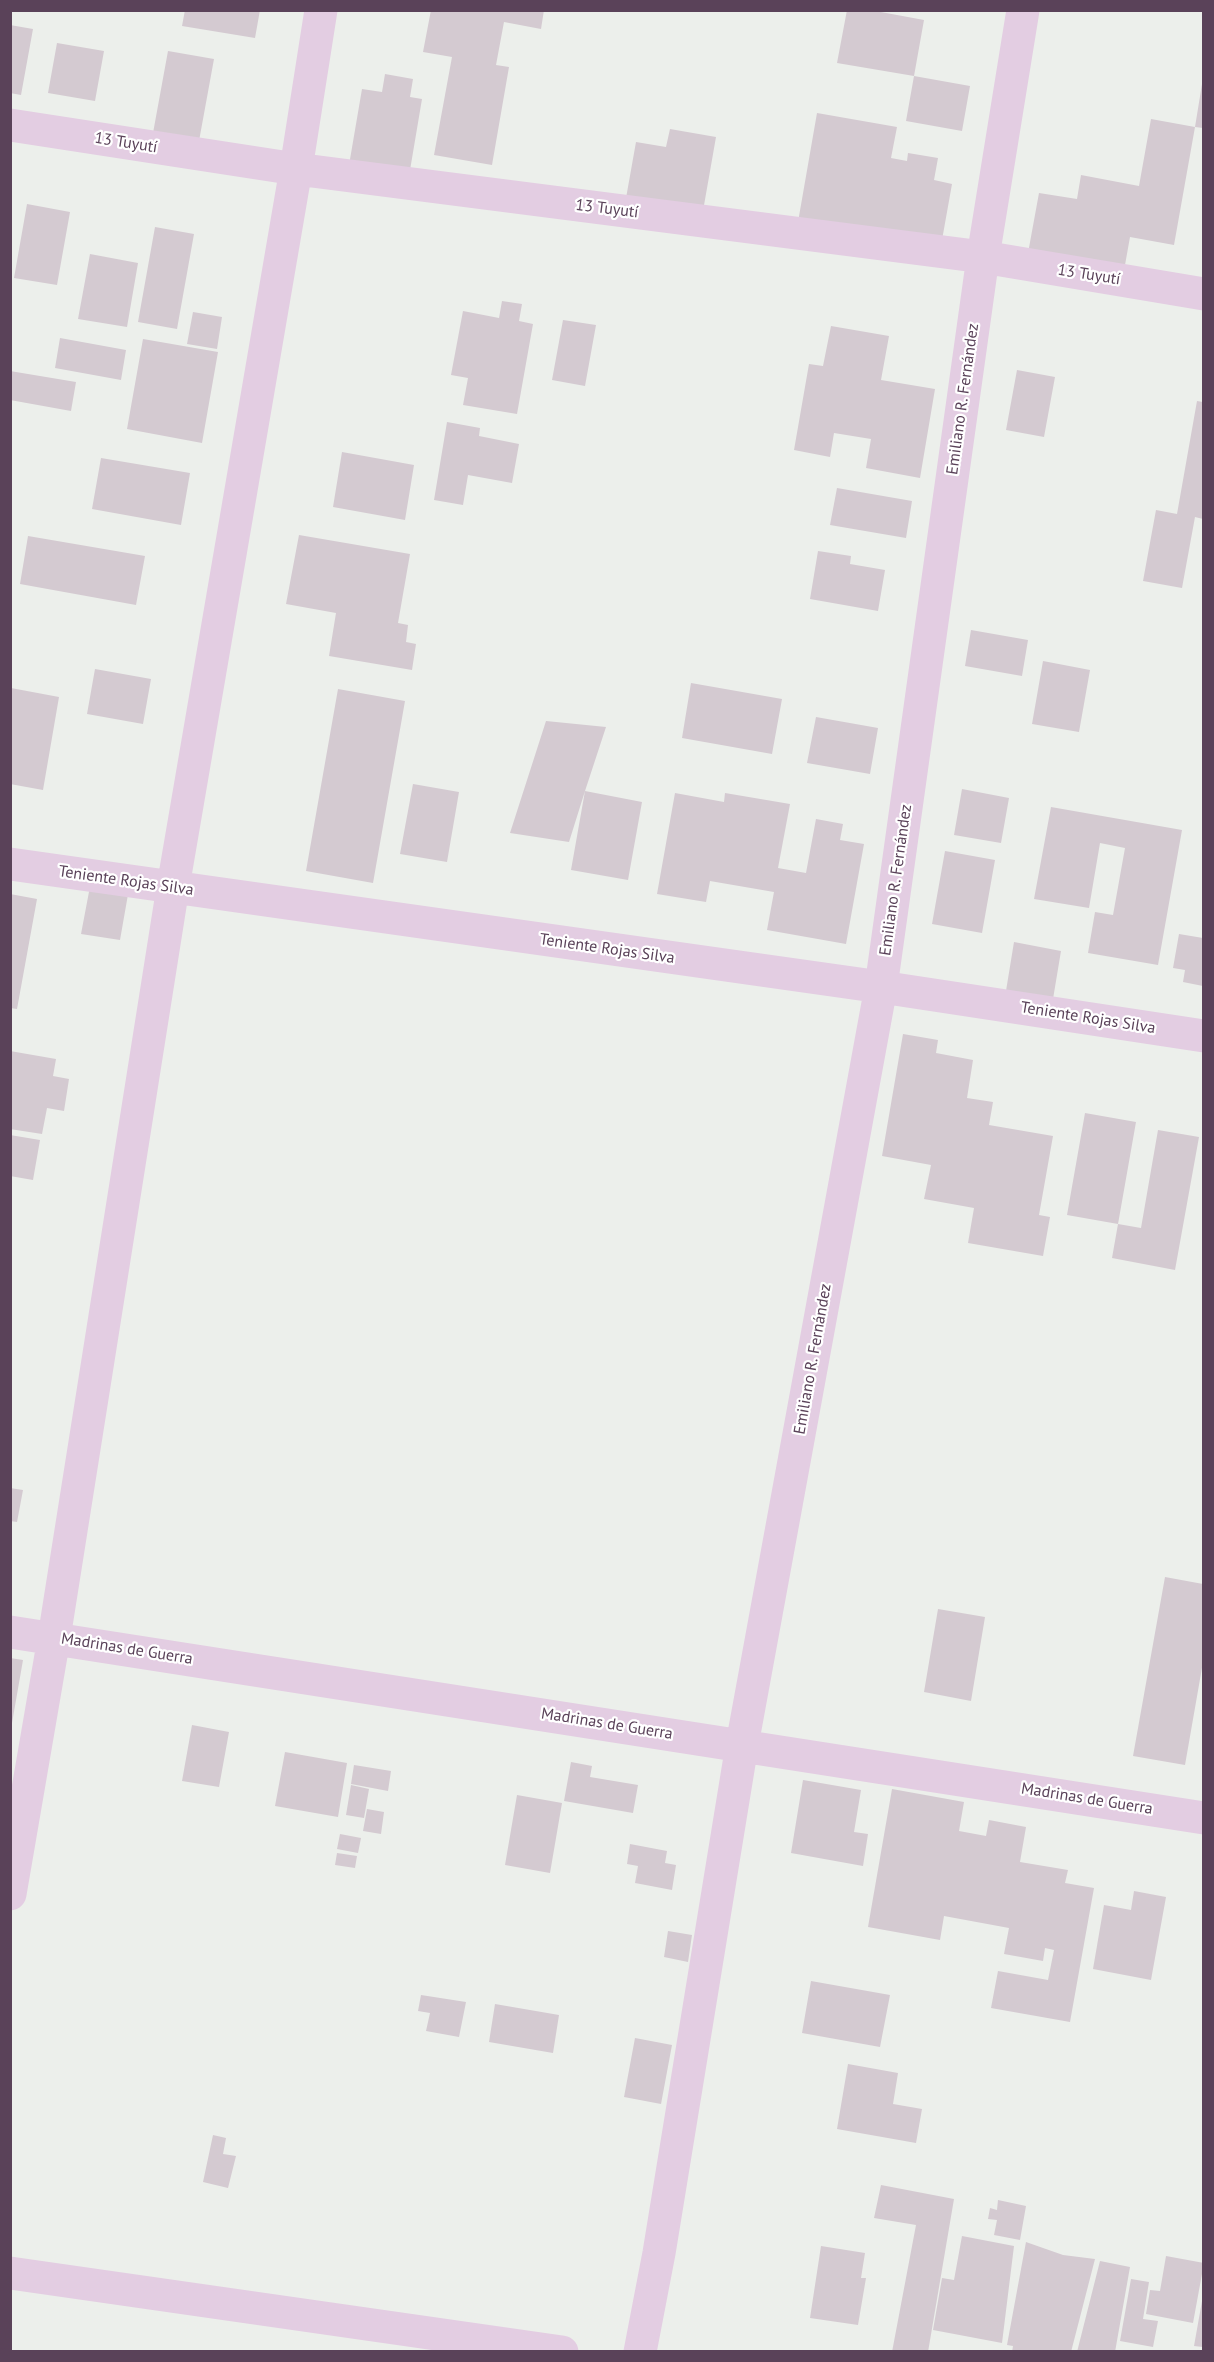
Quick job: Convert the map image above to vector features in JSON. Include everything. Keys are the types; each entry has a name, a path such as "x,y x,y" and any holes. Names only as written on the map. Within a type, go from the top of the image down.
{"street":[{"path":"10,1894 54,1638 173,887 296,169 321,10"},
{"name":"Emiliano R. Fernández","path":"640,2352 659,2253 742,1745 881,987 983,257 1023,10"},
{"name":"13 Tuyutí","path":"10,126 296,169 983,257 1203,294"},
{"name":"Teniente Rojas Silva","path":"10,864 881,987 1203,1036"},
{"name":"Madrinas de Guerra","path":"10,1632 1203,1818"},
{"path":"10,2272 562,2352"}],"building":[{"path":"185,10 260,10 255,38 182,26"},
{"path":"431,10 544,10 541,29 504,22 496,65 509,67 492,165 434,155 452,57 423,52"},
{"path":"847,10 870,10 924,20 914,76 837,63"},
{"path":"10,25 33,29 21,95 10,93"},
{"path":"57,43 104,51 95,101 48,93"},
{"path":"168,51 214,59 199,141 153,133"},
{"path":"385,74 413,79 410,97 422,99 408,182 348,171 362,89 382,92"},
{"path":"914,76 970,86 962,131 906,121"},
{"path":"1203,84 1203,128 1195,127"},
{"path":"817,113 897,127 891,158 907,161 908,153 938,158 934,180 952,184 942,240 798,222"},
{"path":"1151,119 1195,127 1174,245 1130,237 1120,293 1026,264 1039,193 1077,199 1081,175 1139,186"},
{"path":"670,129 716,137 700,228 623,215 636,142 666,147"},
{"path":"27,204 70,212 57,285 14,278"},
{"path":"155,227 194,234 177,329 138,322"},
{"path":"90,254 138,263 127,327 78,319"},
{"path":"502,301 522,304 519,321 533,324 517,414 463,405 468,378 451,375 463,311 499,318"},
{"path":"193,312 222,317 217,349 187,344"},
{"path":"563,320 596,325 585,386 552,380"},
{"path":"831,326 889,336 881,380 935,389 920,478 866,468 871,439 834,433 830,457 794,450 809,364 823,366"},
{"path":"60,338 126,350 121,380 55,368"},
{"path":"143,339 218,352 202,443 127,429"},
{"path":"1017,370 1055,377 1044,437 1006,430"},
{"path":"10,371 76,382 71,411 10,400"},
{"path":"1197,401 1203,402 1203,519 1195,517 1182,588 1143,581 1156,510 1177,514"},
{"path":"447,422 480,428 479,436 519,444 512,483 468,475 463,505 434,500"},
{"path":"342,452 414,465 405,520 333,507"},
{"path":"101,458 190,473 181,525 92,509"},
{"path":"837,488 912,501 906,538 830,525"},
{"path":"299,535 410,554 398,623 408,625 406,642 416,644 412,670 329,656 336,613 286,604"},
{"path":"28,536 145,556 136,605 20,584"},
{"path":"818,551 851,556 850,564 885,570 878,611 810,599"},
{"path":"971,630 1028,640 1022,676 965,666"},
{"path":"1043,661 1090,670 1079,732 1032,724"},
{"path":"95,669 151,679 143,724 87,714"},
{"path":"691,683 782,699 772,754 682,738"},
{"path":"11,688 59,697 43,790 10,784"},
{"path":"338,689 405,701 373,883 306,871"},
{"path":"816,717 878,728 870,774 807,763"},
{"path":"546,721 606,727 569,842 510,833"},
{"path":"413,784 459,792 447,862 400,854"},
{"path":"962,789 1009,798 1001,843 954,835"},
{"path":"585,791 642,802 628,880 571,870"},
{"path":"675,793 724,802 725,793 790,804 778,868 806,873 816,819 843,824 840,840 864,844 846,944 767,930 774,892 710,881 706,902 657,894"},
{"path":"1051,807 1182,830 1158,965 1088,953 1095,912 1113,915 1125,848 1100,843 1089,908 1034,899"},
{"path":"945,851 995,860 982,933 932,924"},
{"path":"92,876 130,883 120,940 81,934"},
{"path":"10,894 37,899 17,1009 10,1008"},
{"path":"1179,934 1203,938 1203,986 1183,982 1185,970 1173,968"},
{"path":"1014,942 1061,951 1052,1005 1005,997"},
{"path":"903,1034 938,1040 936,1053 973,1060 967,1098 993,1102 989,1125 1053,1136 1039,1215 1050,1217 1043,1256 968,1243 974,1208 924,1199 931,1165 882,1156"},
{"path":"10,1051 56,1059 53,1076 69,1079 64,1111 47,1108 42,1134 10,1129"},
{"path":"1085,1113 1136,1122 1118,1224 1067,1215"},
{"path":"1158,1130 1199,1137 1175,1270 1112,1258 1118,1224 1141,1228"},
{"path":"10,1135 40,1140 33,1180 10,1176"},
{"path":"10,1488 23,1490 17,1522 10,1521"},
{"path":"1165,1577 1203,1584 1203,1662 1185,1765 1133,1756"},
{"path":"938,1609 985,1617 971,1701 924,1692"},
{"path":"10,1658 23,1660 12,1723 10,1723"},
{"path":"192,1725 229,1732 219,1787 182,1781"},
{"path":"285,1752 347,1763 338,1817 275,1806"},
{"path":"571,1762 592,1766 590,1777 638,1785 633,1813 564,1801"},
{"path":"354,1765 391,1771 388,1791 351,1784"},
{"path":"803,1780 861,1790 854,1832 868,1834 863,1866 791,1853"},
{"path":"351,1785 369,1789 364,1818 346,1815"},
{"path":"892,1789 964,1802 959,1831 986,1836 989,1820 1026,1827 1020,1862 1068,1870 1065,1883 1094,1888 1070,2022 991,2008 998,1971 1048,1980 1054,1950 1045,1948 1043,1961 1004,1954 1009,1928 944,1916 940,1940 868,1927"},
{"path":"517,1795 562,1803 550,1873 505,1865"},
{"path":"367,1809 384,1812 381,1834 363,1831"},
{"path":"340,1834 361,1838 358,1853 337,1849"},
{"path":"630,1844 667,1851 665,1863 676,1865 672,1890 635,1883 638,1866 627,1864"},
{"path":"337,1853 357,1856 355,1868 335,1865"},
{"path":"1134,1891 1166,1897 1151,1980 1093,1969 1104,1905 1131,1910"},
{"path":"668,1931 692,1935 688,1962 664,1957"},
{"path":"811,1981 890,1995 880,2047 802,2033"},
{"path":"421,1995 466,2002 459,2037 426,2031 430,2013 418,2011"},
{"path":"495,2004 559,2015 553,2053 489,2042"},
{"path":"635,2038 672,2045 661,2104 624,2097"},
{"path":"848,2064 898,2073 893,2104 922,2109 916,2143 837,2129"},
{"path":"213,2135 226,2138 223,2154 236,2156 228,2188 203,2182"},
{"path":"881,2185 954,2199 928,2352 892,2352 916,2225 874,2218"},
{"path":"998,2200 1026,2206 1020,2240 994,2235 997,2220 988,2219 990,2208 997,2210"},
{"path":"962,2236 1014,2246 1002,2343 933,2330 942,2278 954,2280"},
{"path":"1026,2242 1063,2255 1095,2259 1071,2352 1012,2352 1013,2346 1007,2345"},
{"path":"821,2246 865,2253 861,2278 866,2278 858,2325 810,2318"},
{"path":"1166,2256 1204,2263 1193,2323 1146,2314 1150,2290 1160,2291"},
{"path":"1100,2261 1130,2267 1115,2352 1077,2352"},
{"path":"1131,2279 1149,2282 1143,2319 1158,2321 1153,2347 1120,2341"},
{"path":"1203,2301 1203,2347 1194,2346"}]}
